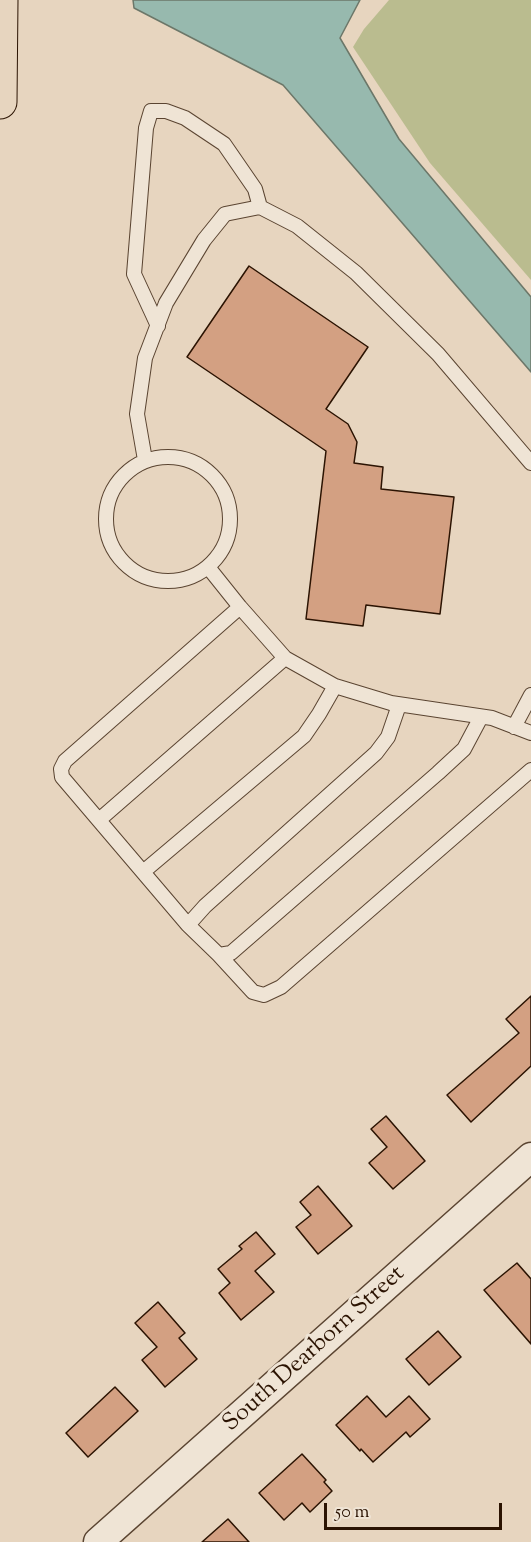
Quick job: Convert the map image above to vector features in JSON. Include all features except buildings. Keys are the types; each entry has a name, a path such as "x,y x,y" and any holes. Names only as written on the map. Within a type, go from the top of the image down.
{"highway":[{"path":"0,102 1,0"}],"street":[{"name":"South Dearborn Street","path":"98,1542 531,1157"}],"lane":[{"path":"158,326 134,274 146,128 151,111 166,111 185,118 224,144 255,189 260,207"},
{"path":"145,460 137,414 145,358 166,303 204,240 225,214 260,207 297,226 356,273 438,354 531,463"},
{"path":"164,456 184,458 202,466 216,479 226,496 231,515 229,534 221,553 208,567 189,578 168,582 147,578 128,567 114,550 106,530 106,508 113,488 127,471 145,460 164,456"},
{"path":"208,567 285,658 335,686 399,705 492,718 531,733"},
{"path":"240,607 65,761 61,769 62,777 143,873 188,925 253,992 264,995 281,987 531,770"},
{"path":"99,820 285,658"},
{"path":"143,873 304,735 335,686"},
{"path":"514,727 531,695"},
{"path":"188,925 205,906 376,753 388,737 399,705"},
{"path":"219,956 231,953 438,773 464,749 482,717"}],"green space":[{"path":"389,0 531,0 531,280 430,163 353,47 364,29"}],"water":[{"path":"133,0 360,0 340,38 399,139 531,297 531,372 283,85 134,8"}]}
